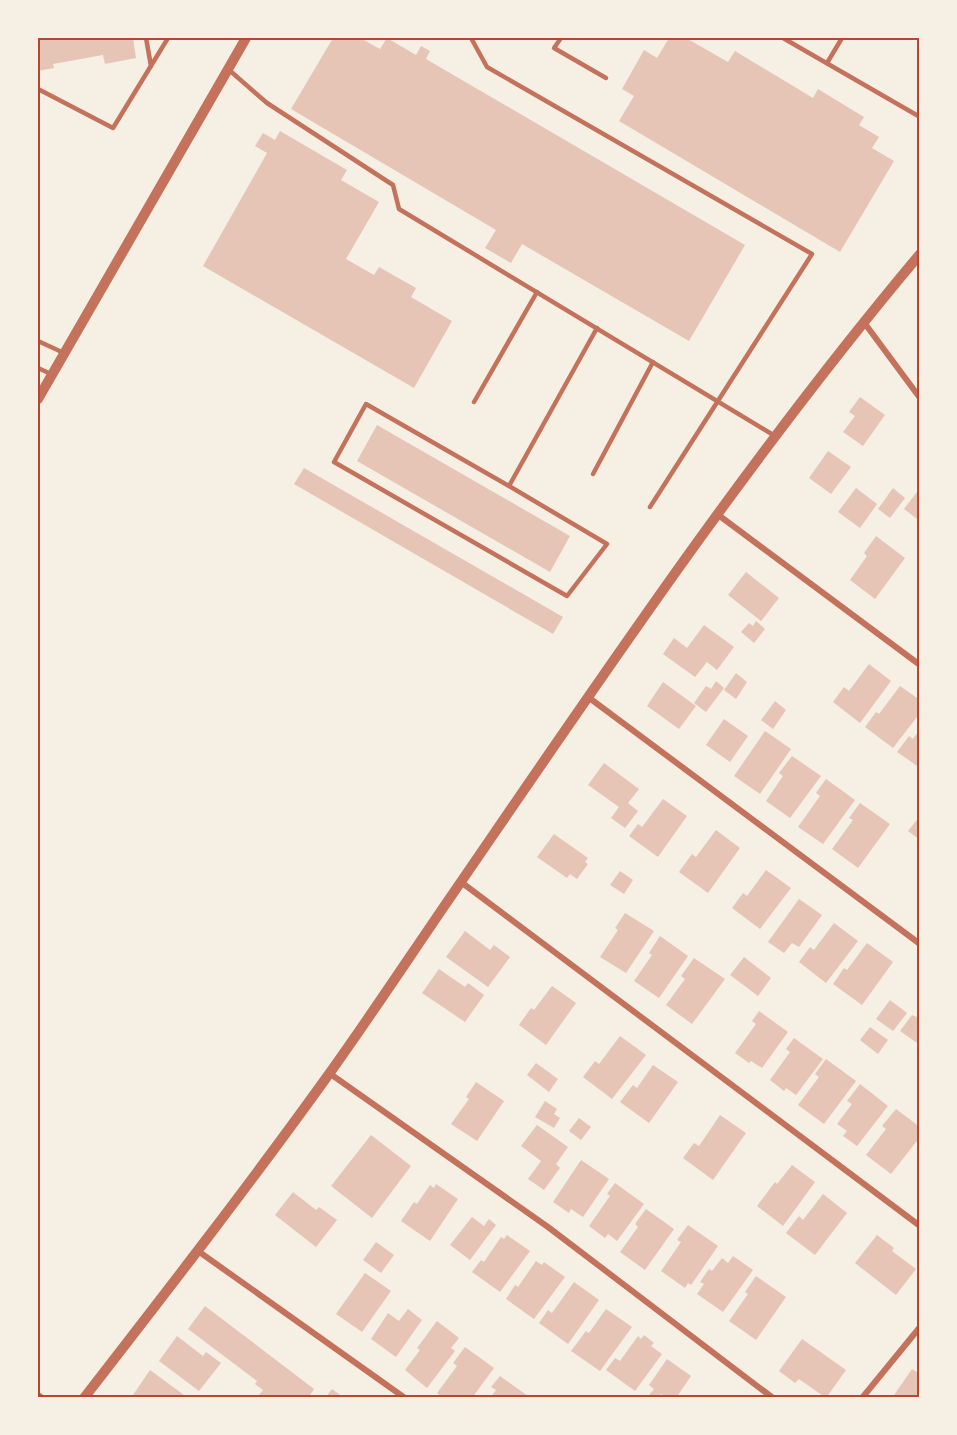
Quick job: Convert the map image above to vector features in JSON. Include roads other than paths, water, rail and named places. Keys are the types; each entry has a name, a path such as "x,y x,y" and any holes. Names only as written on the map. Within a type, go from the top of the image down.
{"street":[{"path":"38,399 246,38"},
{"path":"84,1398 198,1251 329,1073 717,514 863,321 920,254"},
{"path":"863,321 920,398"},
{"path":"717,514 920,665"},
{"path":"588,698 920,944"},
{"path":"461,882 920,1226"},
{"path":"329,1073 548,1227 773,1398"},
{"path":"198,1251 405,1398"},
{"path":"862,1398 920,1327"},
{"path":"38,1395 42,1398"}],"lane":[{"path":"146,38 151,66"},
{"path":"38,89 113,128 168,38"},
{"path":"471,38 487,67 812,254 650,507"},
{"path":"561,38 554,48 606,78"},
{"path":"783,38 920,117"},
{"path":"827,63 842,38"},
{"path":"228,69 267,103 393,184 399,208 776,437"},
{"path":"474,402 537,292"},
{"path":"509,486 597,328"},
{"path":"38,341 64,353"},
{"path":"592,474 653,362"},
{"path":"38,368 51,375"},
{"path":"366,404 509,486 607,544 567,596 334,462 366,404"}]}
